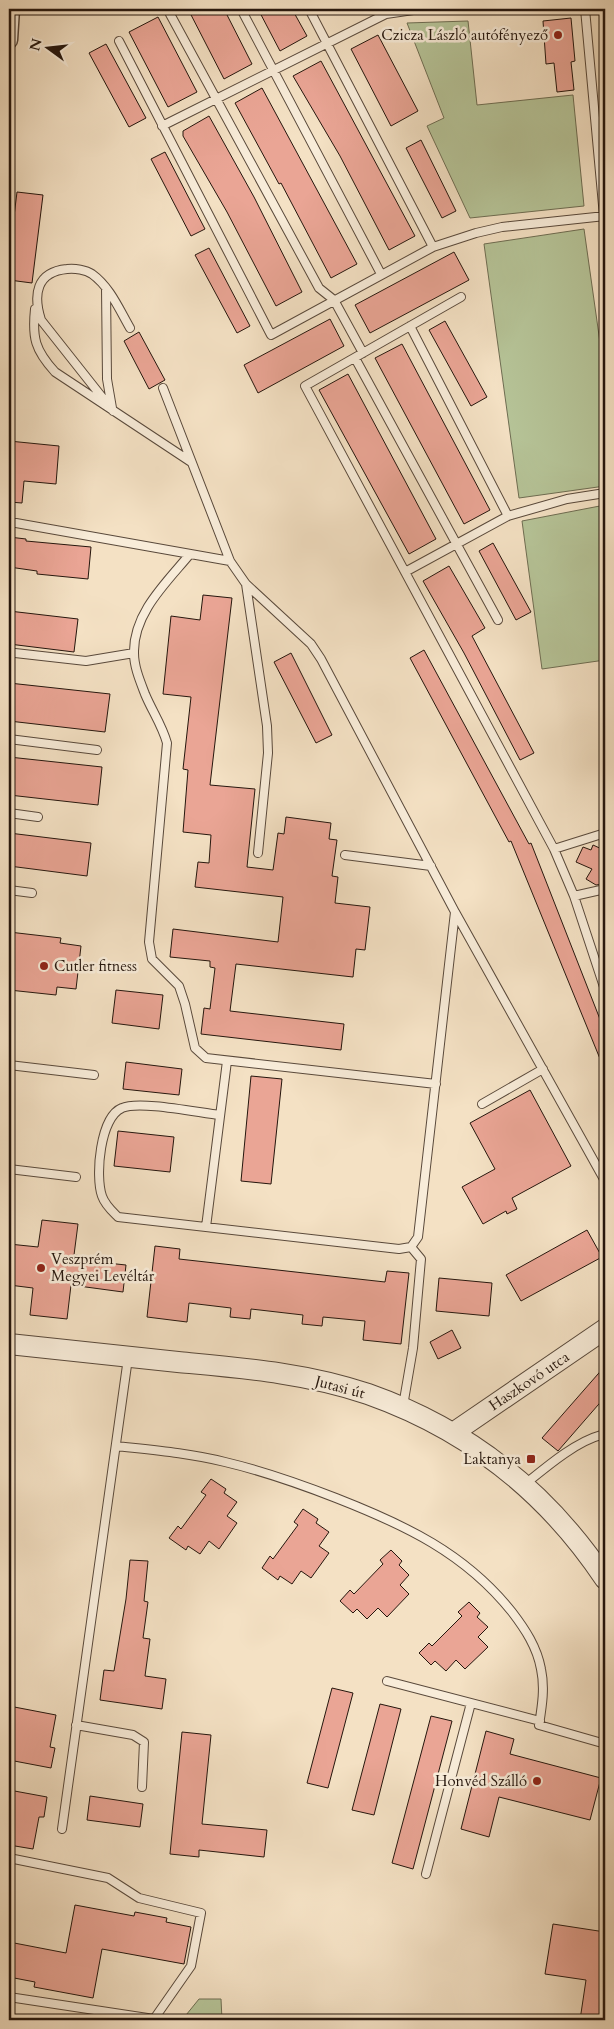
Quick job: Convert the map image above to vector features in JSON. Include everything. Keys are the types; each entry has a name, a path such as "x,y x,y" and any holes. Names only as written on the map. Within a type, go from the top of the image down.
{"street":[{"path":"9,40 11,9"},
{"name":"Haszkovó utca","path":"453,1433 605,1329"},
{"name":"Jutasi út","path":"9,1344 258,1370 312,1379 366,1394 403,1408 453,1433 493,1460 524,1485 559,1519 588,1554 605,1579"}],"lane":[{"path":"241,9 382,274"},
{"path":"309,9 432,246"},
{"path":"162,126 327,43 384,11 420,9"},
{"path":"119,41 271,335 432,246 502,227 605,216 585,9"},
{"path":"170,14 319,288 334,300 362,353"},
{"path":"130,328 106,286 91,273 73,268 55,270 45,277 39,287 34,325 36,342 42,357 55,372 191,462"},
{"path":"106,286 107,379 113,411"},
{"path":"461,297 305,386 554,849 574,896 605,990"},
{"path":"36,304 41,320 113,411"},
{"path":"410,326 508,516"},
{"path":"355,358 498,620"},
{"path":"163,388 230,562 246,584 310,644 320,658 455,912 605,1181"},
{"path":"405,572 508,516 567,499 605,493"},
{"path":"16,523 230,562"},
{"path":"190,554 148,605 138,629 134,653 138,674 146,696 163,728 167,743 148,942 152,959 179,986 186,1004 195,1048 206,1058 436,1084"},
{"path":"246,584 267,726 268,753 258,853"},
{"path":"14,653 86,660 134,653"},
{"path":"9,740 97,750"},
{"path":"9,814 38,817"},
{"path":"554,849 605,833"},
{"path":"345,855 431,866"},
{"path":"9,890 32,893"},
{"path":"574,896 605,890"},
{"path":"220,1115 136,1105 121,1108 112,1116 103,1136 98,1178 102,1198 110,1210 118,1217 399,1249 411,1247 418,1237 455,912"},
{"path":"206,1227 227,1060"},
{"path":"9,1064 94,1075"},
{"path":"482,1104 543,1069"},
{"path":"9,1168 76,1177"},
{"path":"403,1408 413,1348 421,1259 411,1247"},
{"path":"62,1829 128,1357"},
{"path":"524,1485 544,1468 592,1437 601,1435 605,1437"},
{"path":"116,1446 214,1460 267,1473 366,1510 425,1537 470,1569 503,1602 528,1633 541,1668 544,1699 539,1725 602,1743 605,1747"},
{"path":"387,1681 471,1704 540,1720"},
{"path":"426,1874 471,1704"},
{"path":"76,1725 133,1736 144,1742 142,1788"},
{"path":"9,1858 108,1878 139,1898 201,1913 191,1966 154,2019 9,1997"}],"green space":[{"path":"468,21 477,105 573,95 584,206 470,218 427,126 444,118 407,23"},
{"path":"584,229 605,378 605,486 519,498 484,244"},
{"path":"605,505 605,660 542,669 522,521"},
{"path":"199,1999 221,1999 222,2020 182,2020"}],"building":[{"path":"188,9 224,9 252,64 224,79"},
{"path":"258,9 292,9 307,36 280,51"},
{"path":"158,17 197,92 168,107 129,32"},
{"name":"Czicza László autófényező","path":"571,18 575,61 571,62 574,90 557,92 554,63 546,64 543,21"},
{"path":"378,35 418,111 391,126 351,49"},
{"path":"106,44 146,118 129,127 89,53"},
{"path":"321,61 415,236 389,250 340,156 293,76"},
{"path":"262,88 357,264 331,278 281,183 279,184 235,103"},
{"path":"209,116 254,197 302,292 276,306 227,212 183,136 183,131"},
{"path":"421,140 456,211 442,218 406,148"},
{"path":"165,152 205,229 191,236 151,159"},
{"path":"17,192 43,195 32,283 9,280 9,257"},
{"path":"209,248 250,326 237,333 195,255"},
{"path":"454,252 469,280 370,333 355,305"},
{"path":"330,319 344,346 258,393 244,365"},
{"path":"445,321 487,397 471,406 429,330"},
{"path":"139,332 165,380 149,389 124,341"},
{"path":"402,344 490,510 464,524 375,358"},
{"path":"348,374 436,539 409,554 319,390"},
{"path":"9,441 59,446 56,484 24,481 22,503 9,502"},
{"path":"9,537 26,539 26,541 91,547 88,579 37,574 37,571 9,567"},
{"path":"493,543 531,612 516,620 479,551"},
{"path":"449,566 485,628 472,636 534,753 520,760 464,653 423,581"},
{"path":"203,595 232,598 210,785 255,789 247,867 273,870 278,833 284,834 286,817 331,823 329,839 337,840 332,876 338,877 335,903 370,907 365,950 356,949 353,977 236,964 230,1011 344,1024 341,1050 201,1034 204,1008 210,1009 215,968 210,967 210,961 170,957 173,929 278,942 283,897 195,887 198,862 209,863 211,835 183,832 188,770 183,769 191,697 163,694 171,616 200,620"},
{"path":"9,611 78,619 74,652 9,644"},
{"path":"424,650 529,844 531,843 605,1032 605,1071 511,841 509,842 410,658"},
{"path":"291,653 332,735 316,743 274,662"},
{"path":"9,683 110,694 105,732 9,721"},
{"path":"9,757 102,767 98,805 9,795"},
{"path":"9,833 91,843 87,876 9,866"},
{"path":"593,845 604,850 605,848 605,881 603,884 596,885 586,879 592,869 576,862 583,847 591,850"},
{"name":"Cutler fitness","path":"9,932 61,938 60,943 81,946 76,989 57,987 56,995 9,990"},
{"path":"116,990 163,995 159,1029 112,1023"},
{"path":"126,1062 182,1069 179,1095 123,1089"},
{"path":"251,1076 282,1079 271,1184 241,1181"},
{"path":"530,1090 571,1166 512,1198 517,1209 507,1214 506,1211 483,1224 462,1187 495,1169 470,1123"},
{"path":"118,1131 174,1137 170,1172 114,1166"},
{"name":"Veszprém Megyei Levéltár","path":"42,1220 78,1224 74,1255 107,1259 107,1263 126,1265 123,1292 71,1285 67,1319 30,1315 33,1288 9,1285 9,1244 38,1247"},
{"path":"587,1230 602,1257 521,1301 506,1275"},
{"path":"155,1246 180,1249 179,1259 385,1282 387,1271 409,1273 401,1344 363,1340 365,1321 323,1317 322,1326 302,1324 303,1315 251,1309 250,1319 230,1317 231,1308 189,1303 187,1322 147,1317"},
{"path":"439,1278 492,1283 489,1316 436,1311"},
{"path":"452,1330 461,1348 438,1359 430,1342"},
{"path":"605,1366 605,1397 558,1451 542,1438"},
{"path":"211,1479 226,1489 224,1493 237,1502 227,1516 237,1523 219,1549 209,1541 200,1554 188,1546 186,1550 169,1538 178,1526 181,1529 206,1495 201,1492"},
{"path":"303,1509 318,1519 316,1523 329,1532 319,1546 329,1553 311,1578 301,1571 292,1584 280,1576 278,1580 262,1568 270,1556 273,1559 298,1525 294,1522"},
{"path":"391,1550 402,1561 399,1565 409,1575 400,1585 409,1594 387,1617 378,1608 367,1619 357,1609 353,1613 340,1601 350,1590 354,1594 383,1564 380,1560"},
{"path":"130,1560 148,1561 144,1601 148,1602 143,1638 150,1639 145,1676 166,1679 162,1709 100,1700 104,1670 114,1671 126,1599"},
{"path":"469,1602 480,1613 477,1617 488,1627 478,1637 488,1647 465,1669 456,1660 446,1671 435,1661 431,1665 419,1653 429,1643 432,1646 462,1616 458,1612"},
{"path":"332,1688 353,1693 328,1788 307,1783"},
{"path":"380,1704 401,1709 374,1815 352,1810"},
{"path":"9,1706 56,1715 50,1747 55,1748 51,1768 9,1760"},
{"path":"431,1716 452,1721 413,1869 392,1863"},
{"name":"Honvéd Szálló","path":"486,1731 514,1739 510,1754 601,1778 590,1820 499,1797 489,1837 461,1829"},
{"path":"182,1732 211,1735 202,1824 267,1830 264,1857 199,1850 199,1857 170,1854"},
{"path":"9,1790 47,1797 44,1817 39,1817 33,1849 9,1845"},
{"path":"90,1796 143,1804 140,1827 87,1820"},
{"path":"75,1905 134,1916 135,1912 167,1918 166,1922 191,1927 184,1964 102,1949 93,1998 34,1987 35,1982 9,1977 9,1942 66,1953"},
{"path":"553,1924 605,1932 605,2020 580,2020 586,1980 545,1974"}],"place":[{"name":"Czicza László autófényező","path":"558,35"},
{"name":"Cutler fitness","path":"44,966"},
{"name":"Veszprém Megyei Levéltár","path":"41,1268"},
{"name":"Laktanya","path":"531,1459"},
{"name":"Honvéd Szálló","path":"537,1781"}]}
